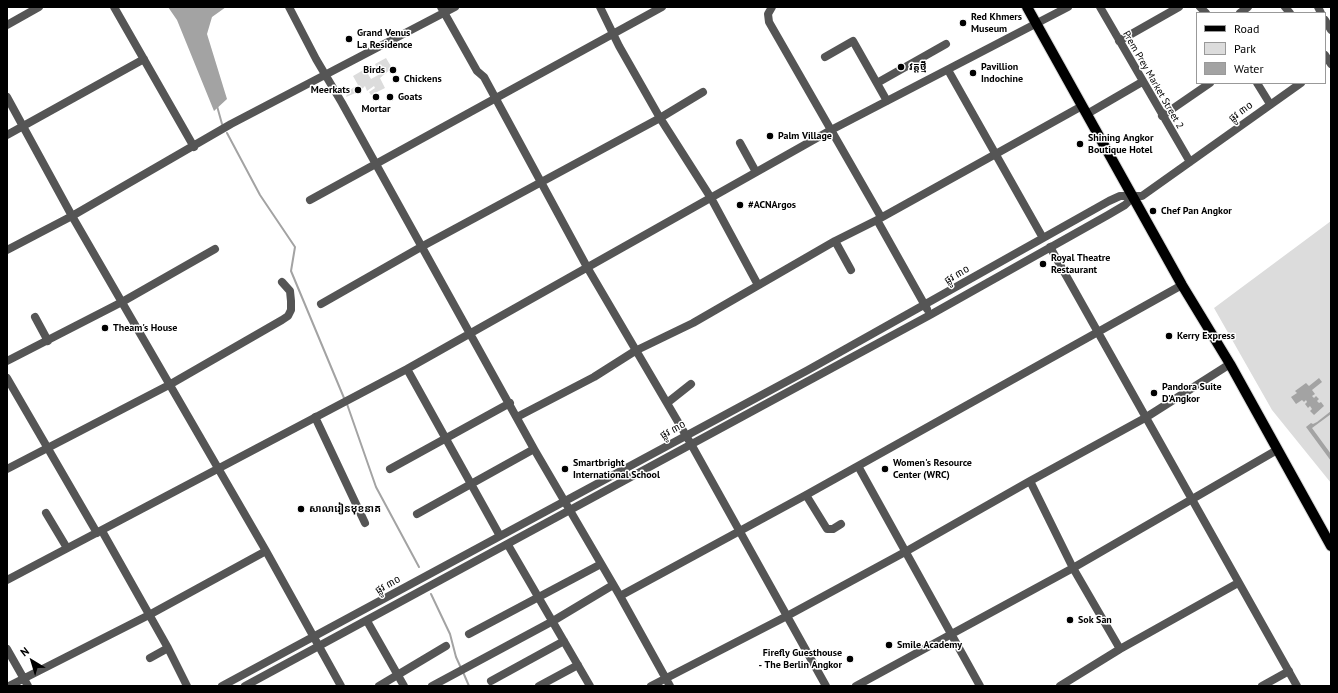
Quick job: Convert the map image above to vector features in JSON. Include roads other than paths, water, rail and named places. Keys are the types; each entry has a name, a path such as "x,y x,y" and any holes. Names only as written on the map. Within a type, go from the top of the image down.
{"main road":[{"path":"1027,7 1134,196 1182,285 1230,364 1331,546"}],"street":[{"path":"7,25 39,7"},
{"path":"114,7 194,147"},
{"path":"289,7 303,35 510,403 534,449 620,596 668,682"},
{"path":"7,250 72,216 194,147 231,124 326,75 443,10 455,7"},
{"path":"600,7 613,34 660,118 711,198 758,285"},
{"path":"310,200 662,7"},
{"path":"772,7 768,14 769,22 831,130 930,315"},
{"path":"7,580 353,396 407,369 831,130 1068,7"},
{"name":"Prem Prey Market Street 2","path":"1100,7 1142,82 1190,162"},
{"path":"1119,41 1179,7"},
{"path":"443,10 472,62 484,76 587,267 691,444 826,686"},
{"path":"825,58 853,41 887,101"},
{"path":"877,83 946,44"},
{"path":"7,135 144,59"},
{"path":"948,70 1043,238"},
{"path":"517,417 594,376 635,351 693,323 835,241 995,154 1142,82"},
{"path":"1162,116 1209,84"},
{"path":"1258,84 1270,104"},
{"name":"ផ្លូវ ៣០","path":"222,686 313,638 924,305 1120,196 1142,196 1300,84"},
{"path":"321,304 421,247 660,118 703,92"},
{"path":"7,97 72,216 266,550 313,638 341,686"},
{"path":"740,143 756,172"},
{"name":"ផ្លូវ ៣០","path":"245,686 319,648 930,315 1125,205 1134,196"},
{"path":"835,241 851,270"},
{"path":"1050,247 1297,686"},
{"path":"7,360 48,341 122,302 214,249"},
{"path":"7,469 169,385 288,316 291,310 290,291 282,282"},
{"path":"620,596 740,532 1182,285"},
{"path":"35,317 48,341"},
{"path":"652,686 668,682 905,552 1145,418 1230,364"},
{"path":"407,369 500,536"},
{"path":"7,378 149,615 188,686"},
{"path":"667,403 691,384"},
{"path":"390,469 445,437 510,403"},
{"path":"315,417 364,523"},
{"path":"417,514 534,449"},
{"path":"856,686 1073,568 1192,501 1277,450"},
{"path":"858,466 980,686"},
{"path":"1030,481 1073,568 1120,649"},
{"path":"806,495 827,529 834,529 841,524"},
{"path":"46,513 67,548"},
{"path":"508,545 554,621 590,686"},
{"path":"9,686 149,615 266,550"},
{"path":"469,634 601,564"},
{"path":"1060,686 1120,649 1238,583"},
{"path":"432,686 554,621 613,585"},
{"path":"367,621 404,686"},
{"path":"491,681 564,641"},
{"path":"379,686 446,646"},
{"path":"150,658 168,648"},
{"path":"7,649 28,686"},
{"path":"539,686 578,664"},
{"path":"1262,686 1289,671"}],"water":[{"path":"168,7 226,7 212,17 207,34 227,99 214,111 177,20"},
{"path":"1319,378 1322,382 1312,390 1315,394 1312,396 1314,398 1316,396 1319,399 1317,401 1319,403 1321,402 1324,406 1314,415 1310,411 1312,409 1310,406 1308,408 1305,404 1307,402 1306,400 1304,402 1302,400 1296,404 1291,397 1297,393 1295,391 1306,383 1309,386"},
{"path":"1331,411 1331,414 1312,428 1331,454 1331,461 1306,427 1311,423 1313,424 1317,422"}],"waterway":[{"path":"217,106 222,124"},
{"path":"227,133 260,195 295,247 291,271 344,398"},
{"path":"347,404 376,487 419,567"},
{"path":"431,594 450,634 456,657 461,668"},
{"path":"463,672 469,686"}],"place":[{"name":"Red Khmers Museum","path":"963,23"},
{"name":"Grand Venus La Residence","path":"349,39"},
{"name":"វត្តថ្មី","path":"901,67"},
{"name":"Birds","path":"393,70"},
{"name":"Pavillion Indochine","path":"973,73"},
{"name":"Chickens","path":"396,79"},
{"name":"Meerkats","path":"358,90"},
{"name":"Mortar","path":"376,97"},
{"name":"Goats","path":"390,97"},
{"name":"Palm Village","path":"770,136"},
{"name":"Shining Angkor Boutique Hotel","path":"1080,144"},
{"name":"#ACNArgos","path":"740,205"},
{"name":"Chef Pan Angkor","path":"1153,211"},
{"name":"Royal Theatre Restaurant","path":"1043,264"},
{"name":"Theam's House","path":"105,328"},
{"name":"Kerry Express","path":"1169,336"},
{"name":"Pandora Suite D'Angkor","path":"1154,393"},
{"name":"Smartbright International School","path":"565,469"},
{"name":"Women's Resource Center (WRC)","path":"885,469"},
{"name":"សាលារៀនមុខនាគ","path":"301,509"},
{"name":"Sok San","path":"1070,620"},
{"name":"Smile Academy","path":"889,645"},
{"name":"Firefly Guesthouse - The Berlin Angkor","path":"850,659"}]}
